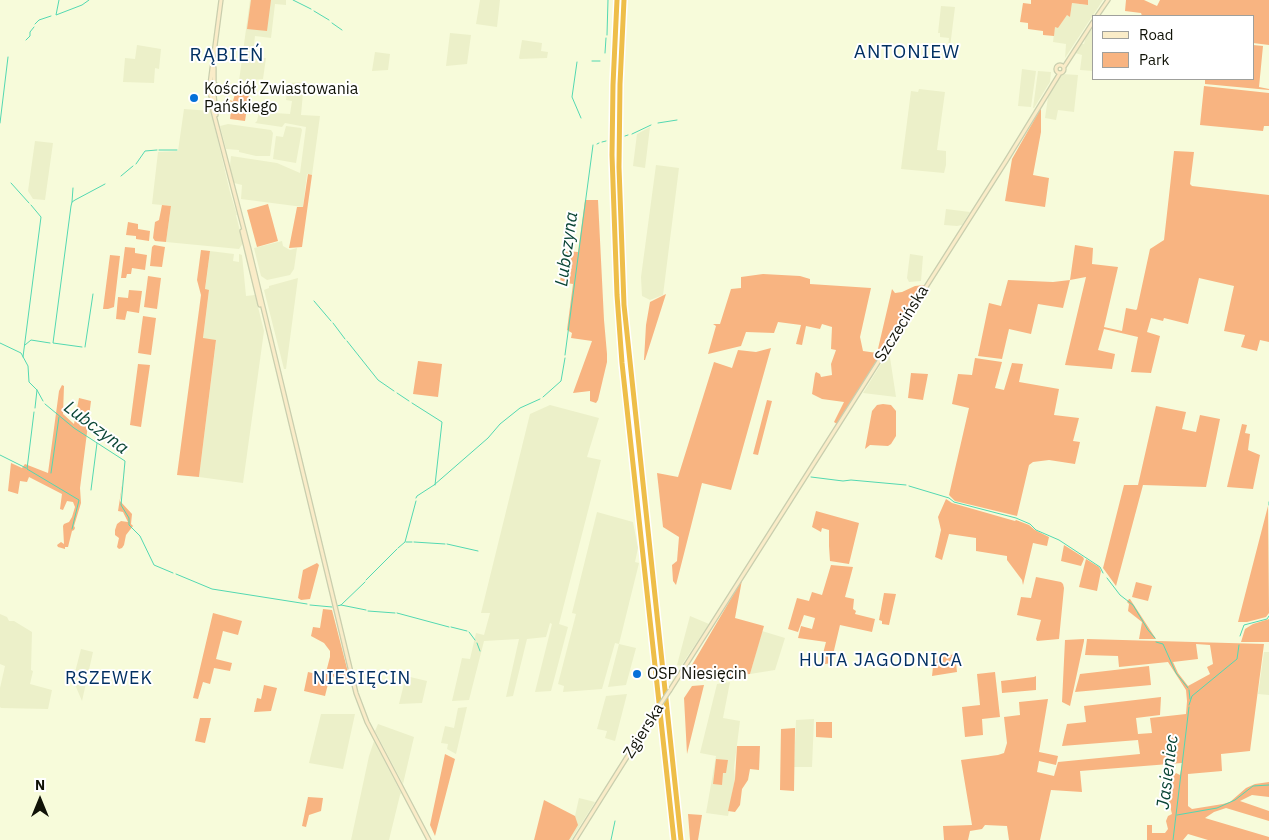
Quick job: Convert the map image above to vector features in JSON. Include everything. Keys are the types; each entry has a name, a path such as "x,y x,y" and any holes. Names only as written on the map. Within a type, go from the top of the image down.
{"highway":[{"path":"617,0 612,181 618,322 674,840"},
{"path":"624,0 619,167 624,305 681,840"}],"main road":[{"path":"221,0 214,64 210,85 207,90 212,94 216,121 240,216 246,249 354,685 362,711 430,840"},
{"path":"1098,15 1108,0"},
{"path":"1064,65 1056,67 1058,74 1063,71 1064,65 1092,23"},
{"path":"212,94 218,89 215,84 214,64"},
{"name":"Szczecińska","path":"745,572 1006,161 1058,74"},
{"path":"210,85 215,84"},
{"name":"Zgierska","path":"574,840 745,572"}],"shaded area":[{"path":"250,0 286,0 286,5 275,4 271,38 255,36 253,53 262,54 262,58 266,58 263,79 239,81"},
{"path":"480,0 500,0 497,27 476,24"},
{"path":"1088,0 1103,0 1065,58 1066,44 1053,42 1055,26 1058,28 1067,14 1070,17 1072,3 1088,5"},
{"path":"941,6 955,7 949,55 947,55 949,38 940,37 940,33 938,33"},
{"path":"1092,29 1092,71 1080,70 1082,55 1075,53 1084,44 1086,36"},
{"path":"450,33 471,35 467,64 446,66"},
{"path":"522,40 542,43 541,51 548,52 547,58 520,59"},
{"path":"137,45 161,49 159,69 155,68 154,83 123,82 125,58 135,59"},
{"path":"375,52 390,54 388,70 372,71"},
{"path":"1022,69 1036,71 1031,107 1018,106"},
{"path":"1038,71 1051,72 1050,82 1033,108"},
{"path":"1062,74 1078,75 1074,112 1058,110 1056,120 1045,118 1048,97"},
{"path":"304,82 301,115 320,116 312,175 307,174 303,207 241,199 242,185 234,183 230,166 231,156 277,163 300,173 306,127 285,123 282,127 255,123 259,112 290,114 292,101 286,100 288,83"},
{"path":"919,89 945,92 937,150 946,151 944,173 901,169 911,91 918,92"},
{"path":"184,109 211,111 243,243 239,249 166,242 171,206 152,204 158,152 178,151"},
{"path":"228,124 271,130 273,133 270,156 256,156 239,152 239,150 226,149 220,126"},
{"path":"286,126 301,128 302,130 296,163 273,159 276,136 283,137"},
{"path":"650,127 645,168 633,166 637,134"},
{"path":"35,141 53,143 45,200 33,199 28,191"},
{"path":"656,165 679,168 663,295 650,300 642,296 641,277"},
{"path":"946,209 970,212 962,225 944,225"},
{"path":"282,241 283,246 290,250 297,248 294,269 290,275 267,280 261,276 254,248"},
{"path":"210,251 234,254 233,261 239,262 239,254 242,255 246,296 255,295 264,331 243,483 199,477 216,341 203,339 209,291 205,290"},
{"path":"910,254 923,256 921,281 909,282 907,278"},
{"path":"298,278 286,369 284,369 264,290 269,288 269,286"},
{"path":"889,351 896,397 863,393"},
{"path":"550,405 599,418 587,457 601,460 559,624 568,627 551,691 535,692 552,624 550,623 546,637 527,639 513,696 506,697 519,639 484,641 469,700 452,701 462,658 470,659 476,633 484,635 490,613 481,613 530,414"},
{"path":"597,512 633,522 638,548 635,562 639,563 619,644 615,643 602,689 563,692 564,686 558,684 576,614 572,613"},
{"path":"0,614 7,617 9,621 14,621 32,632 31,670 33,671 30,684 52,690 48,709 0,707 0,688 5,666 0,664"},
{"path":"690,616 709,624 681,666 677,665"},
{"path":"762,631 785,638 775,670 750,674"},
{"path":"619,644 636,648 626,685 608,687"},
{"path":"81,649 93,652 82,701 73,680"},
{"path":"1264,652 1269,652 1269,695 1258,694"},
{"path":"406,676 427,681 422,703 399,704"},
{"path":"730,682 723,718 740,721 734,768 735,779 728,816 706,813 716,756 700,753 717,684"},
{"path":"627,694 615,741 605,738 607,731 597,729 606,696"},
{"path":"467,707 456,754 447,749 448,744 441,743 445,726 454,728 458,708"},
{"path":"321,714 355,714 343,769 309,763"},
{"path":"814,719 812,767 794,767 796,720"},
{"path":"378,724 414,737 403,784 375,731"},
{"path":"374,741 401,793 389,840 351,840 369,756"},
{"path":"579,798 595,802 571,840 561,840 575,816"}],"green space":[{"path":"251,0 271,0 267,31 247,29"},
{"path":"1031,0 1088,0 1088,5 1072,3 1070,17 1067,15 1058,28 1055,27 1054,36 1043,35 1043,31 1028,29 1028,23 1020,22 1023,3 1031,4"},
{"path":"1126,0 1144,0 1157,6 1160,0 1269,0 1269,45 1254,43 1254,15 1142,15 1141,13 1125,11"},
{"path":"1254,45 1263,46 1259,87 1269,90 1205,84 1205,80 1254,80"},
{"path":"1204,86 1269,93 1269,126 1264,126 1263,131 1200,125"},
{"path":"235,94 249,94 245,121 230,119 232,102 224,99 233,101"},
{"path":"1041,108 1041,132 1033,175 1049,178 1045,207 1005,201 1012,159"},
{"path":"1174,151 1194,152 1190,184 1192,186 1269,195 1269,342 1260,340 1257,351 1241,347 1245,335 1224,331 1234,286 1199,278 1188,324 1164,318 1163,321 1151,318 1147,332 1160,336 1151,373 1131,372 1138,337 1104,329 1098,350 1115,354 1112,369 1065,365 1086,277 1070,280 1075,245 1093,248 1092,264 1118,267 1104,327 1122,331 1126,308 1137,309 1150,249 1164,240"},
{"path":"308,174 312,175 302,247 289,248 297,207 303,207"},
{"path":"585,200 598,200 607,354 607,362 596,403 590,401 590,391 573,393 592,341 571,338 572,333 567,330 573,284 560,282 563,253 567,251 578,252"},
{"path":"268,204 278,241 257,247 247,210"},
{"path":"162,205 171,206 166,242 155,241 153,238 155,222 159,220"},
{"path":"128,222 138,224 138,229 150,231 149,241 136,239 136,236 126,235"},
{"path":"154,245 165,247 162,267 150,266 152,247"},
{"path":"125,247 135,248 135,253 147,255 145,270 132,268 131,274 127,274 126,278 121,278"},
{"path":"201,250 210,251 205,289 209,290 203,338 216,340 199,477 177,475 201,295 197,280"},
{"path":"110,255 120,256 114,307 103,309"},
{"path":"763,274 800,276 810,279 810,284 871,288 860,337 863,351 877,353 892,289 895,293 924,285 837,424 834,422 844,402 822,399 812,394 816,372 821,377 832,375 831,364 836,350 831,349 832,327 822,324 820,329 806,326 802,345 796,344 801,325 778,322 774,333 746,332 741,346 708,354 716,326 713,324 720,324 731,289 741,288 741,277"},
{"path":"148,276 161,278 157,309 144,307"},
{"path":"1008,280 1053,282 1070,280 1063,308 1038,304 1031,334 1009,329 1002,359 978,356 989,303 1001,306"},
{"path":"129,290 142,291 139,313 127,311 125,320 116,319 118,297 128,298"},
{"path":"666,294 644,360 646,325 650,302"},
{"path":"143,316 156,318 151,355 138,353"},
{"path":"771,348 731,490 702,483 676,585 673,581 672,565 677,561 679,537 663,527 657,473 678,477 714,362 732,368 738,350 756,352"},
{"path":"975,358 1002,362 995,388 1004,390 1012,363 1023,364 1019,382 1059,389 1054,415 1079,418 1073,441 1080,442 1075,464 1049,460 1033,462 1029,465 1017,516 955,501 949,495 969,408 952,404 958,374 972,375"},
{"path":"418,361 442,364 438,397 413,394"},
{"path":"138,364 150,365 141,427 130,425"},
{"path":"911,373 928,374 923,400 908,398"},
{"path":"62,385 64,386 63,414 74,424 79,398 91,401 80,488 81,503 75,528 72,531 68,547 65,547 65,549 57,545 61,542 64,544 63,526 72,517 75,507 73,502 67,501 63,510 60,509 62,494 29,477 27,482 20,481 18,494 8,491 11,463 22,468 25,464 48,473 59,391"},
{"path":"767,400 772,401 758,455 753,454"},
{"path":"877,405 891,405 896,411 896,436 888,446 870,445 865,449 872,411"},
{"path":"1156,406 1186,412 1182,429 1196,432 1200,415 1220,419 1206,487 1143,485 1116,586 1103,568 1124,485 1138,485"},
{"path":"1242,424 1247,425 1245,433 1250,434 1248,450 1260,455 1253,489 1227,487"},
{"path":"126,460 120,501 132,514 131,524 133,526 126,535 124,545 119,549 117,547 119,538 115,535 117,524 121,521 128,522 123,512 118,511"},
{"path":"946,499 952,503 1016,520 1029,525 1049,537 1047,546 1033,543 1023,585 1022,580 1007,560 1007,556 976,551 976,538 949,534 942,560 935,557 941,530 938,517"},
{"path":"1268,506 1269,613 1266,617 1247,622 1238,622"},
{"path":"816,511 859,523 849,564 830,561 829,530 822,528 821,532 812,527"},
{"path":"1064,545 1083,557 1081,566 1061,561"},
{"path":"1086,559 1099,567 1101,571 1097,591 1079,587"},
{"path":"317,563 319,565 310,599 301,600 298,598 303,570"},
{"path":"831,565 853,567 845,597 854,599 853,609 856,611 855,614 875,619 872,632 840,625 831,663 820,665 826,642 798,638 801,626 812,629 815,618 804,615 798,632 788,629 797,598 809,601 812,592 822,595"},
{"path":"1036,577 1063,584 1059,639 1037,641 1041,620 1017,615 1021,597 1031,598"},
{"path":"742,580 735,618 764,626 750,674 693,678 688,672"},
{"path":"1136,582 1152,586 1148,601 1132,597"},
{"path":"884,593 896,594 889,625 882,624 882,621 879,620"},
{"path":"1129,599 1156,639 1139,639 1142,622 1128,611 1129,604 1127,602"},
{"path":"323,609 332,610 350,680 330,676 325,696 304,691 308,672 325,676 330,657 330,651 324,643 311,636 313,627 320,628"},
{"path":"213,613 242,621 238,635 223,631 216,659 232,663 230,671 214,668 210,684 203,682 198,699 193,698"},
{"path":"1269,619 1269,642 1241,642 1245,629 1253,624"},
{"path":"1084,639 1070,706 1062,702 1065,640"},
{"path":"1087,639 1264,644 1250,751 1221,754 1222,771 1188,774 1188,806 1192,809 1230,802 1246,788 1255,784 1269,782 1269,797 1252,795 1240,801 1269,811 1269,821 1226,808 1214,812 1205,818 1269,837 1269,840 1208,840 1188,834 1183,840 1147,840 1147,825 1152,825 1152,833 1165,833 1168,829 1166,821 1168,816 1172,814 1168,798 1173,776 1176,773 1180,775 1182,763 1080,771 1082,792 1051,790 1040,840 1009,840 1007,826 985,825 982,829 970,831 968,840 944,840 943,826 972,825 961,760 1004,753 1007,743 1004,717 1020,715 1019,702 1048,699 1039,752 1058,756 1056,765 1039,761 1037,772 1054,776 1058,762 1140,754 1138,740 1062,746 1067,724 1086,722 1084,706 1161,697 1160,715 1136,718 1138,734 1152,733 1150,718 1186,714 1186,690 1168,662 1119,667 1118,656 1085,655","holes":["1196,644 1210,645 1213,664 1207,667 1210,674 1188,686 1178,673 1173,662 1198,659"]},
{"path":"955,654 957,672 932,676 934,658"},
{"path":"1149,666 1151,685 1075,692 1080,674"},
{"path":"995,672 1000,717 982,719 983,735 965,737 962,707 980,705 977,674"},
{"path":"1036,676 1036,690 1002,693 1001,681"},
{"path":"264,685 277,688 271,711 254,712 257,698 261,699"},
{"path":"704,685 687,754 684,698 692,686"},
{"path":"200,718 211,718 205,743 195,741"},
{"path":"816,722 832,722 832,738 816,737"},
{"path":"795,728 794,791 780,790 781,729"},
{"path":"737,746 760,746 759,770 750,769 748,780 742,789 740,805 735,812 728,811 735,779"},
{"path":"445,754 455,759 435,836 430,825"},
{"path":"716,759 728,760 726,773 723,773 722,785 713,784"},
{"path":"308,797 323,798 321,811 309,815 306,827 302,826"},
{"path":"544,800 575,816 578,825 569,840 534,840"},
{"path":"688,814 702,815 698,840 690,840"}],"waterway":[{"path":"59,0 56,15 82,5 89,0"},
{"path":"293,0 311,9"},
{"name":"Lubczyna","path":"607,35 608,0"},
{"path":"314,11 329,20"},
{"path":"35,24 39,20 51,16"},
{"path":"332,23 342,30"},
{"path":"26,40 34,27"},
{"name":"Lubczyna","path":"605,53 606,38"},
{"path":"0,123 8,57"},
{"name":"Lubczyna","path":"592,61 600,61"},
{"name":"Lubczyna","path":"577,62 572,97 581,118"},
{"name":"Lubczyna","path":"658,123 677,120"},
{"name":"Lubczyna","path":"632,134 651,125"},
{"name":"Lubczyna","path":"602,142 606,141"},
{"name":"Lubczyna","path":"565,355 593,145"},
{"path":"136,164 145,151 157,150"},
{"path":"159,150 177,150"},
{"path":"121,176 133,166"},
{"path":"11,183 29,203"},
{"path":"82,347 53,343 71,206 75,200 105,184"},
{"path":"72,202 73,188"},
{"path":"23,357 41,217 31,205"},
{"path":"85,347 93,294"},
{"path":"314,301 331,321"},
{"path":"333,323 345,339"},
{"path":"25,345 31,340 50,343"},
{"path":"347,341 378,380 394,391"},
{"name":"Lubczyna","path":"0,343 21,353 28,366 29,382 37,390 43,401"},
{"name":"Lubczyna","path":"543,397 561,381 565,358"},
{"path":"35,408 37,390"},
{"path":"397,393 409,401"},
{"name":"Lubczyna","path":"416,498 434,485 520,408 540,399"},
{"path":"412,403 442,422 435,485"},
{"name":"Lubczyna","path":"45,404 74,428 125,461 121,505 129,518 129,525 140,536 154,565 173,573"},
{"path":"34,412 27,469 79,500 72,529"},
{"path":"51,473 59,417"},
{"path":"91,490 97,443"},
{"path":"0,455 26,468"},
{"path":"811,477 906,485"},
{"path":"909,486 949,498 954,502 1016,518 1030,524 1036,530 1059,540 1100,567 1103,573"},
{"name":"Lubczyna","path":"398,548 405,542 416,501"},
{"name":"Lubczyna","path":"406,542 412,542"},
{"path":"414,542 445,544"},
{"path":"447,544 478,551"},
{"name":"Lubczyna","path":"366,580 397,549"},
{"name":"Lubczyna","path":"176,574 212,589 307,604"},
{"path":"1107,578 1120,595 1133,605 1155,638"},
{"name":"Lubczyna","path":"337,606 341,605 365,582"},
{"name":"Lubczyna","path":"310,605 332,607"},
{"path":"341,605 366,610"},
{"path":"368,611 395,613"},
{"path":"397,613 449,627"},
{"name":"Jasieniec","path":"1240,636 1244,625 1267,619 1269,616"},
{"path":"451,627 467,631"},
{"path":"469,632 475,640"},
{"path":"1156,642 1163,644 1176,673 1188,688"},
{"path":"477,643 480,651"},
{"name":"Jasieniec","path":"1189,705 1192,696 1237,659 1239,645"},
{"name":"Jasieniec","path":"1189,690 1190,699"},
{"name":"Jasieniec","path":"1173,840 1189,707"},
{"path":"1177,815 1217,808 1235,800 1253,786 1269,785"},
{"path":"611,840 615,821"}],"place":[{"name":"Kościół Zwiastowania Pańskiego","path":"194,98"},
{"name":"OSP Niesięcin","path":"637,674"}],"district":[{"name":"ANTONIEW","path":"907,53"},
{"name":"RĄBIEŃ","path":"227,56"},
{"name":"HUTA JAGODNICA","path":"881,661"},
{"name":"RSZEWEK","path":"109,679"},
{"name":"NIESIĘCIN","path":"362,679"}]}
